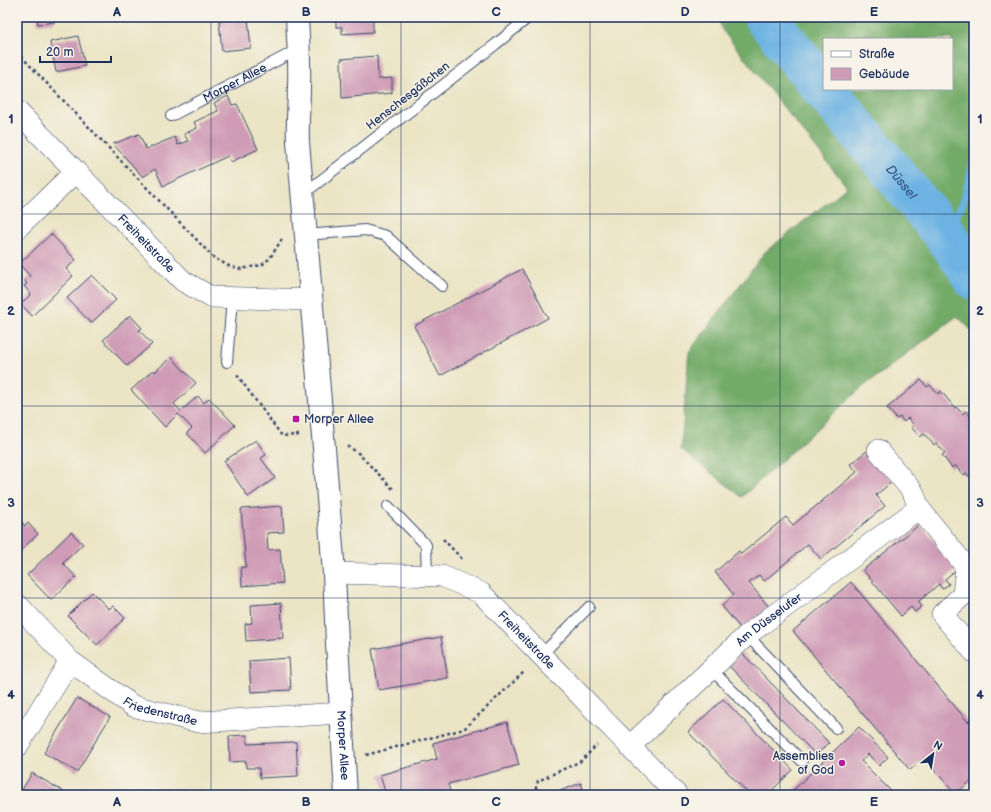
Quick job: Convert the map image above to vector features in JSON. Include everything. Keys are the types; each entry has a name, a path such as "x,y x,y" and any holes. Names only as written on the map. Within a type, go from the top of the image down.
{"street":[{"name":"Morper Allee","path":"297,17 299,49 298,142 334,573 346,795"},
{"name":"Freiheitstraße","path":"17,111 183,281 211,297 312,300"},
{"path":"17,228 75,172"},
{"path":"878,450 913,492 919,508 966,567 963,595 942,614 974,652"},
{"name":"Am Düsselufer","path":"630,746 747,635 919,508"},
{"name":"Freiheitstraße","path":"334,573 442,576 481,593 678,795"},
{"name":"Friedenstraße","path":"17,604 70,661 133,706 199,722 341,713"},
{"path":"17,747 70,661"}],"lane":[{"name":"Henschesgäßchen","path":"302,195 529,17"},
{"name":"Morper Allee","path":"171,116 299,49"},
{"path":"306,235 365,230 386,236 442,286"},
{"path":"227,362 232,298"},
{"path":"388,506 426,545 427,576"},
{"path":"541,656 589,608"},
{"path":"747,635 836,728"},
{"path":"711,669 802,761"}],"path":[{"path":"17,52 214,258 229,266 240,269 262,264 270,258 283,238 306,235"},
{"path":"227,362 282,436 323,434 357,452 396,492"},
{"path":"441,537 463,560"},
{"path":"344,761 464,728 541,656"},
{"path":"534,795 538,781 581,761 613,729"}],"green space":[{"path":"717,17 974,17 974,333 957,316 860,389 742,497 681,449 689,352 765,252 847,187 723,31"}],"building":[{"path":"37,17 54,17 55,22 38,24"},
{"path":"336,17 373,17 373,32 342,34 342,27 336,27"},
{"path":"248,18 251,48 222,51 219,21"},
{"path":"78,36 85,66 56,72 50,42"},
{"path":"377,56 378,79 392,78 392,93 342,98 341,59"},
{"path":"228,96 232,105 237,104 258,149 231,162 228,156 163,186 155,169 143,177 113,144 139,134 146,149 175,137 178,145 188,141 184,134 197,128 194,122 218,111 214,103"},
{"path":"17,195 23,201 17,207"},
{"path":"51,234 76,260 66,269 73,276 32,316 21,304 31,294 24,286 27,284 25,281 30,276 19,264"},
{"path":"522,269 548,318 440,376 414,326"},
{"path":"92,275 116,300 91,323 67,298"},
{"path":"130,315 142,328 139,330 152,344 127,366 103,340"},
{"path":"171,357 196,383 174,404 181,411 198,396 204,403 209,398 235,425 205,453 187,433 192,428 178,414 165,427 131,390 153,370 155,372"},
{"path":"921,380 927,387 930,385 938,394 941,391 955,408 956,407 963,414 966,411 974,421 974,482 966,473 963,475 955,465 952,468 942,455 945,453 936,443 934,445 924,434 920,437 911,427 914,425 908,418 904,422 900,417 897,419 887,408"},
{"path":"256,440 266,455 261,458 275,478 248,497 224,461"},
{"path":"868,450 893,481 876,495 885,506 821,559 808,544 764,581 759,575 749,583 769,607 742,630 722,606 734,595 715,572 739,551 741,554 786,517 793,525 857,472 850,464"},
{"path":"282,506 284,532 267,533 268,550 280,549 283,583 242,586 241,567 246,567 241,509"},
{"path":"17,517 25,526 28,523 38,534 17,554"},
{"path":"920,524 957,569 945,579 949,584 942,589 939,584 918,602 922,606 915,612 911,607 901,616 863,570"},
{"path":"71,532 83,544 63,563 76,577 51,600 27,575"},
{"path":"851,582 968,722 974,716 974,779 955,794 925,758 910,770 793,631"},
{"path":"92,592 109,609 113,606 125,618 97,645 68,616"},
{"path":"281,603 283,638 246,641 245,624 252,623 251,605"},
{"path":"441,637 448,678 379,690 372,649"},
{"path":"742,653 829,743 816,755 729,666"},
{"path":"289,658 291,690 251,692 249,661"},
{"path":"77,698 110,717 77,772 44,753"},
{"path":"723,699 793,770 767,795 750,795 688,732"},
{"path":"507,722 519,765 448,784 451,795 386,795 380,775 437,759 433,743"},
{"name":"Assemblies of God","path":"859,727 888,757 879,766 868,754 861,761 895,795 788,795"},
{"path":"247,735 247,744 296,742 298,776 260,778 259,768 246,768 246,761 230,762 229,736"},
{"path":"32,773 64,792 62,795 19,795"},
{"path":"581,783 585,795 549,795"},
{"path":"930,790 934,795 923,795"},
{"path":"295,793 295,795 282,795 282,794"}],"waterway":[{"name":"Düssel","path":"765,17 823,88"},
{"name":"Düssel","path":"825,90 945,235 974,278"},
{"path":"945,235 963,203 974,160"}],"place":[{"name":"Morper Allee","path":"296,419"},
{"name":"Assemblies of God","path":"842,763"}]}
